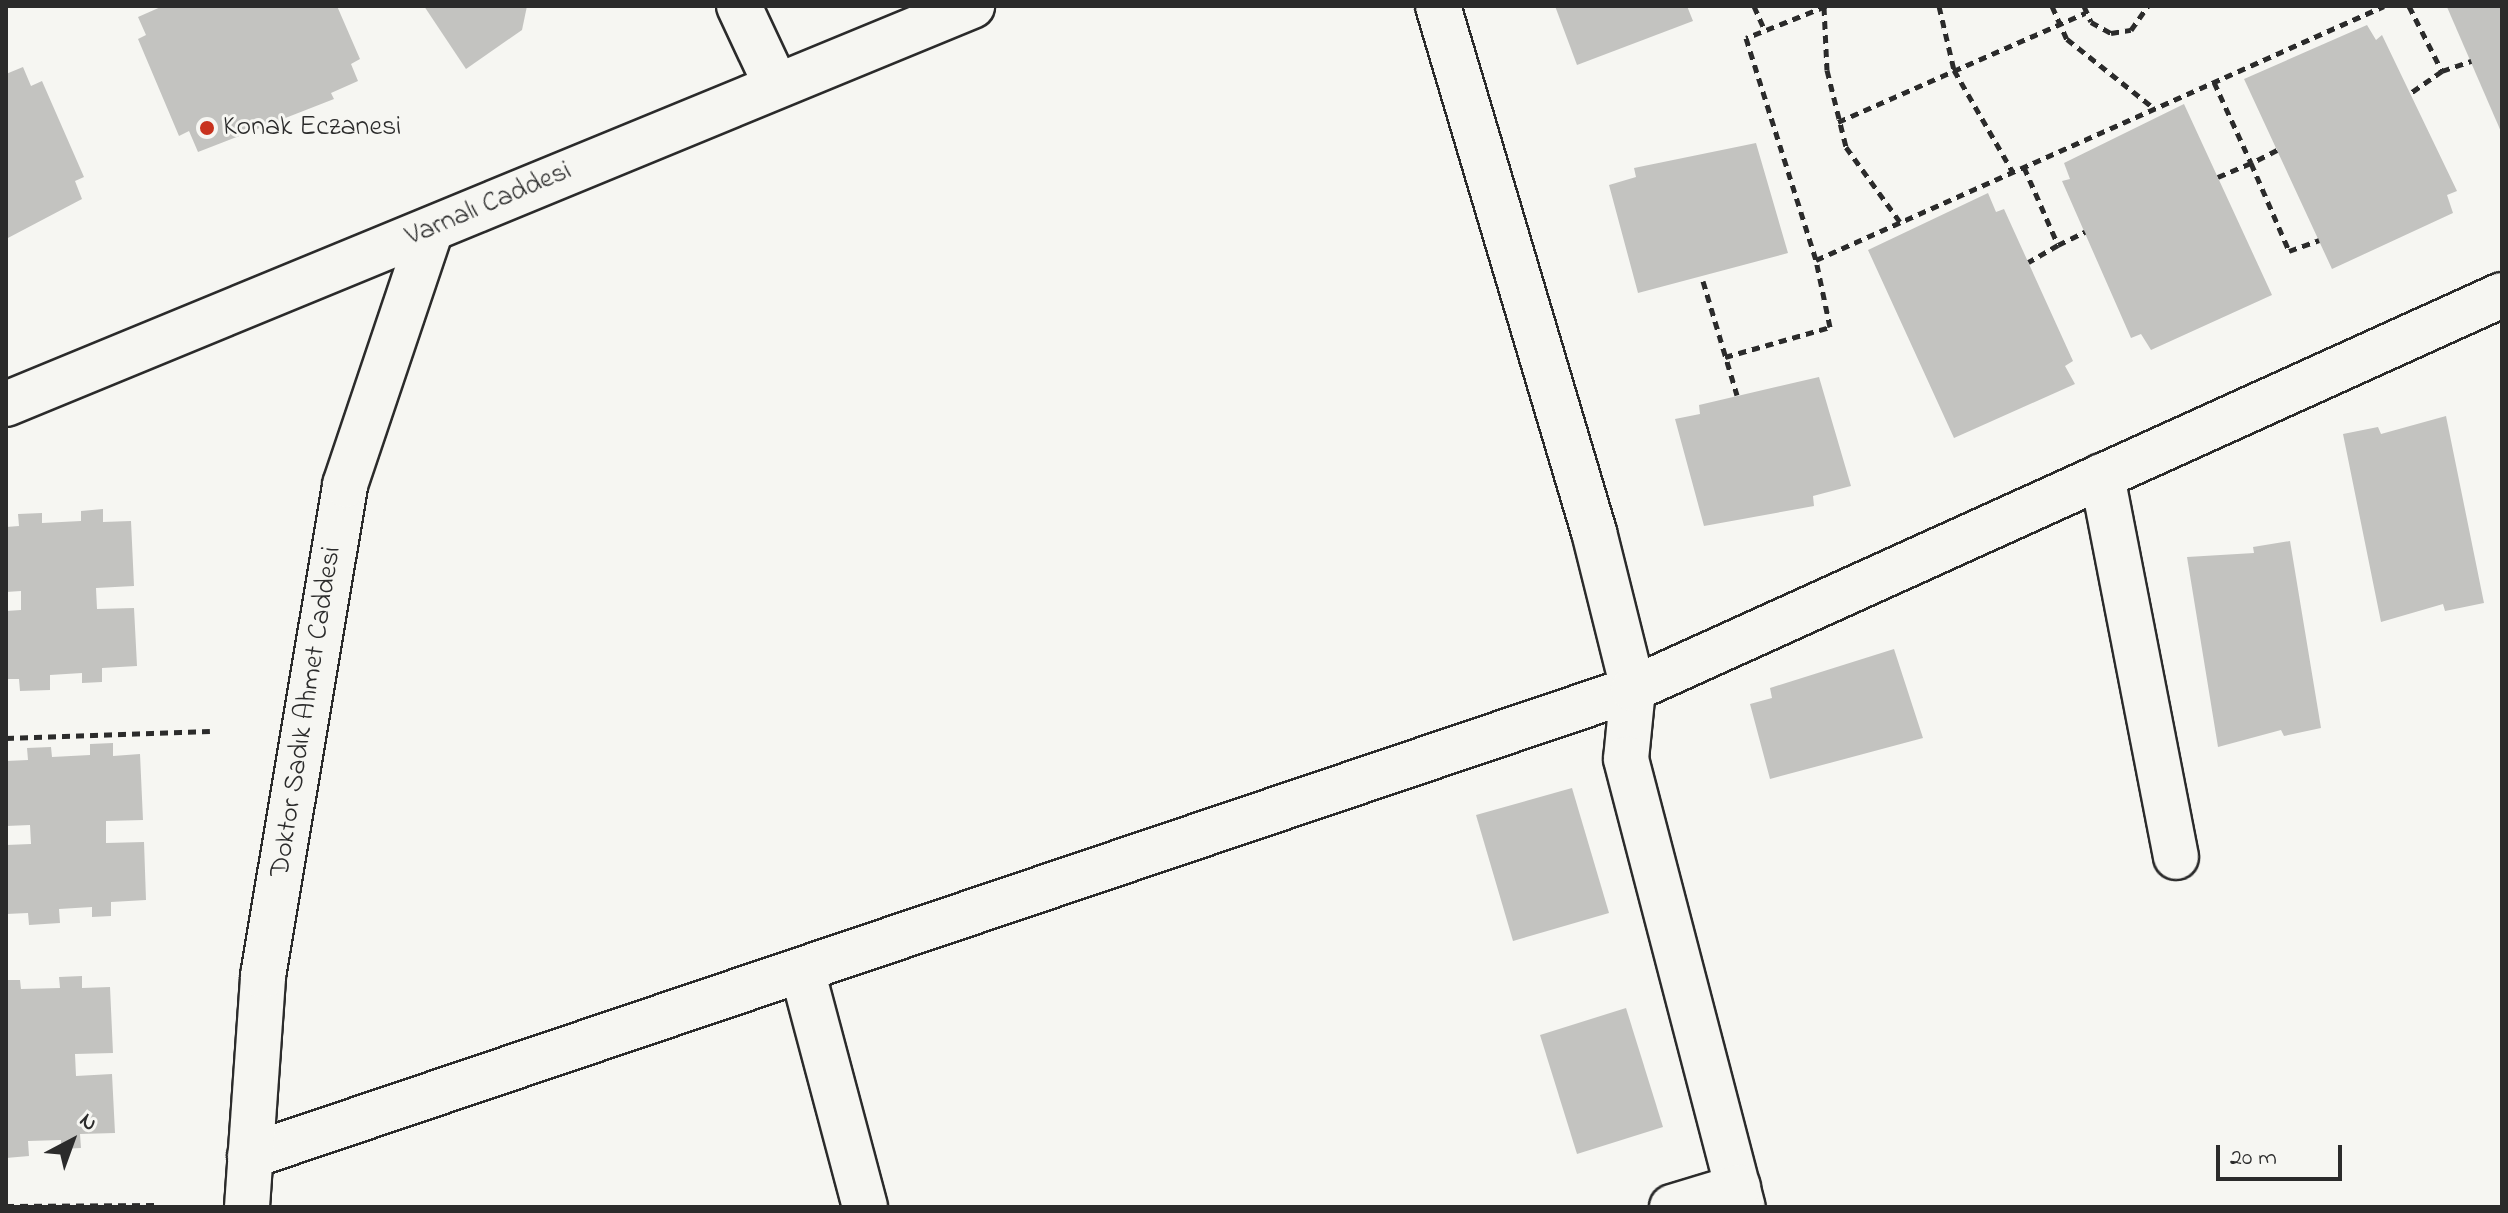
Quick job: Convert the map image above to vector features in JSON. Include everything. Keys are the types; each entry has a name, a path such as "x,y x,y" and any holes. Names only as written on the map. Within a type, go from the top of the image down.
{"street":[{"path":"739,6 775,83"},
{"name":"Varnalı Caddesi","path":"6,404 431,230 775,83 972,6"},
{"path":"1438,6 1594,532 1633,689 1626,759 1740,1197 1672,1207"},
{"name":"Doktor Sadık Ahmet Caddesi","path":"247,1207 263,976 345,485 431,230"},
{"path":"250,1156 1633,689 2502,295"},
{"path":"2102,476 2176,857"},
{"path":"802,970 865,1207"}],"path":[{"path":"1754,6 1765,31"},
{"path":"1725,357 1830,327 1816,260 1746,38 1825,6 1838,122 1846,147 1900,222"},
{"path":"1939,6 1954,70 2013,172"},
{"path":"2052,6 2057,25 2099,69 2155,109"},
{"path":"1838,122 2057,25 2084,9 2100,29 2121,33 2139,24 2148,6"},
{"path":"1816,260 2384,6"},
{"path":"2409,6 2442,71"},
{"path":"2410,93 2442,71 2471,61"},
{"path":"2214,82 2289,251 2319,240"},
{"path":"2218,177 2277,150"},
{"path":"2024,167 2058,245"},
{"path":"2028,262 2085,232"},
{"path":"1703,281 1737,395"},
{"path":"6,738 210,731"},
{"path":"6,1206 156,1205"}],"building":[{"path":"163,6 337,6 360,59 351,64 358,81 331,93 334,99 198,152 189,131 179,136 138,39 146,35 138,17"},
{"path":"424,6 527,6 522,30 466,69"},
{"path":"1555,6 1687,6 1693,21 1577,65"},
{"path":"2502,6 2502,134 2447,7"},
{"path":"2367,25 2376,40 2382,35 2457,191 2447,195 2453,213 2332,269 2244,79"},
{"path":"23,67 31,86 42,81 84,177 75,181 82,199 6,239 6,74"},
{"path":"2184,104 2272,295 2151,350 2141,334 2131,338 2062,181 2070,179 2064,163"},
{"path":"1756,143 1788,253 1638,293 1609,185 1636,177 1634,168"},
{"path":"1988,193 1996,212 2004,209 2073,361 2065,366 2075,384 1954,438 1868,250"},
{"path":"1819,377 1851,486 1813,496 1814,506 1704,526 1675,419 1700,414 1699,405"},
{"path":"2446,416 2484,603 2445,611 2443,604 2381,622 2343,434 2378,427 2381,434"},
{"path":"103,509 103,522 131,521 134,586 96,588 97,609 134,608 137,666 102,668 102,682 82,683 82,673 50,675 50,690 20,691 19,679 6,679 6,611 21,610 21,591 6,592 6,527 19,526 18,514 42,513 42,523 81,521 81,511"},
{"path":"2290,541 2321,728 2284,736 2281,730 2218,747 2187,557 2254,553 2253,547"},
{"path":"1894,649 1923,738 1770,779 1750,704 1772,698 1770,688"},
{"path":"113,743 113,756 140,754 143,820 106,821 106,843 144,842 146,900 111,902 111,916 92,917 92,907 59,909 60,923 29,925 28,913 6,914 6,845 31,844 30,825 6,826 6,761 28,760 27,748 51,747 52,757 90,755 90,744"},
{"path":"1572,788 1609,913 1513,941 1476,815"},
{"path":"82,976 82,988 110,987 113,1053 75,1054 76,1076 112,1074 115,1133 80,1134 81,1148 61,1149 61,1140 28,1141 29,1156 6,1158 6,980 20,980 21,989 60,988 59,977"},
{"path":"1626,1008 1663,1127 1577,1154 1540,1035"}],"place":[{"name":"Konak Eczanesi","path":"207,128"}]}
